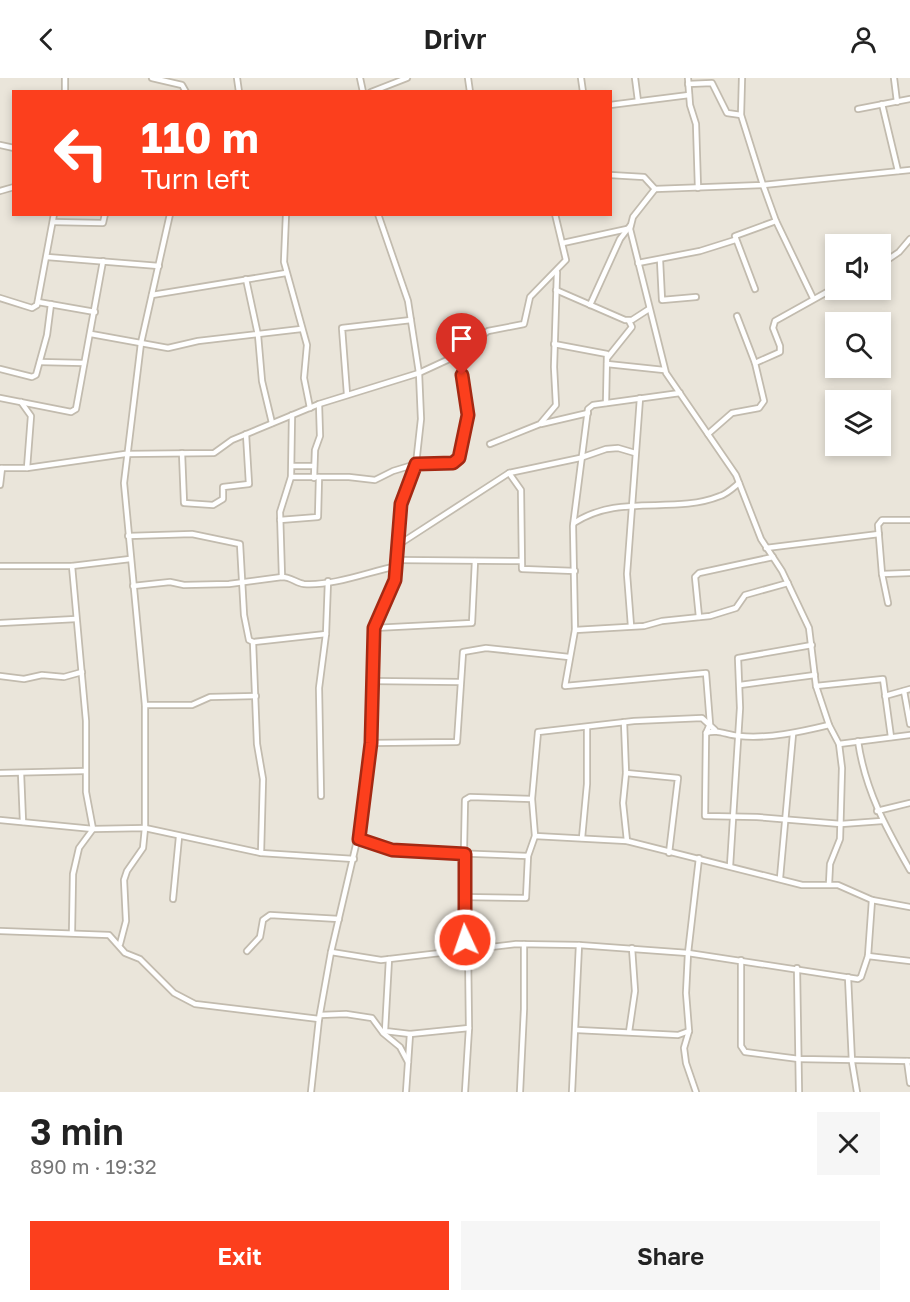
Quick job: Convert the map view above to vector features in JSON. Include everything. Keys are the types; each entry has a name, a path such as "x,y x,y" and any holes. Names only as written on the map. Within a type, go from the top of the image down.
{"street":[{"path":"152,78 163,79 182,86 185,90"},
{"path":"376,90 407,78"},
{"path":"635,78 638,101"},
{"path":"742,78 741,115 763,185 776,221 813,298"},
{"path":"894,78 897,102"},
{"path":"698,188 696,124 688,81 712,83 727,113 741,115"},
{"path":"612,105 689,95"},
{"path":"858,109 910,99"},
{"path":"882,104 897,171"},
{"path":"612,175 644,177 655,189 763,185 910,170"},
{"path":"590,305 620,239 629,228 633,217 655,189"},
{"path":"0,298 32,308 37,305 54,216"},
{"path":"53,222 103,223 105,216"},
{"path":"120,944 125,933 126,921 124,880 127,871 143,848 145,828 145,705 124,489 125,454 141,343 170,216"},
{"path":"286,216 286,273 307,345 304,378 310,408"},
{"path":"310,1092 319,1017 339,918 359,839 371,743 374,628 395,580 401,504 416,464 422,419 419,373 408,301 379,216"},
{"path":"0,485 1,468 27,468 125,454 214,453 227,442 319,404 419,373 458,355 482,334 524,324 530,297 566,260 555,216"},
{"path":"755,289 735,240 736,234 776,221"},
{"path":"562,243 629,228"},
{"path":"629,228 664,369 739,483 766,548 788,583 809,628 816,686 829,725 839,744 843,768 842,824 839,843 830,864 829,884"},
{"path":"891,257 910,239"},
{"path":"638,263 660,260 735,240"},
{"path":"47,256 159,266"},
{"path":"660,260 662,300 696,297"},
{"path":"0,398 74,412 91,334 103,261"},
{"path":"538,425 558,401 554,344 556,272"},
{"path":"152,295 286,273"},
{"path":"246,279 258,335 262,381 272,423"},
{"path":"556,290 629,321 632,327 608,357 606,403"},
{"path":"755,363 780,352 780,346 772,328 774,321 825,292"},
{"path":"38,302 95,312"},
{"path":"0,369 32,377 40,362 51,304"},
{"path":"629,321 649,309"},
{"path":"708,434 732,413 762,405 765,397 737,316"},
{"path":"347,394 342,328 411,320"},
{"path":"91,334 168,348 198,340 301,329"},
{"path":"554,344 606,353 608,357"},
{"path":"291,477 375,480 393,471 416,464 453,463 459,458 468,415 458,355"},
{"path":"40,362 84,363"},
{"path":"608,364 664,369"},
{"path":"680,393 593,405 588,413 580,458 574,523 575,630 565,684 567,687 706,673 710,724 706,733 704,815 706,817 842,824 882,821"},
{"path":"631,626 626,579 640,398"},
{"path":"21,402 31,416 27,468"},
{"path":"280,520 318,517 317,477 314,465 320,436 319,404"},
{"path":"490,444 538,425 588,413"},
{"path":"282,577 280,520 281,505 291,477 292,415"},
{"path":"182,453 184,504 213,505 223,499 222,487 249,484 246,434"},
{"path":"398,545 509,473 580,458 606,449 627,449 635,453"},
{"path":"292,466 314,465"},
{"path":"509,473 521,490 521,566 525,571 575,571"},
{"path":"574,523 616,506 695,502 722,496 739,483"},
{"path":"888,603 882,574 878,525 882,520 910,520"},
{"path":"128,536 192,534 239,542 244,615 249,640 253,642 326,634"},
{"path":"766,548 879,534"},
{"path":"699,617 695,577 699,573 773,557"},
{"path":"0,566 72,566 130,559"},
{"path":"397,560 521,561"},
{"path":"374,628 472,623 475,561"},
{"path":"72,566 86,722 85,771 93,829 79,848 73,874 72,932"},
{"path":"133,586 170,582 184,585 241,582 282,577 290,577 303,584 397,566"},
{"path":"882,574 910,573"},
{"path":"321,796 319,687 326,634 328,581"},
{"path":"575,630 631,626 732,610 745,595 788,583"},
{"path":"0,623 76,619"},
{"path":"253,642 256,744 263,779 261,853"},
{"path":"730,866 740,685 738,661 741,657 812,645"},
{"path":"371,743 457,742 459,682 463,652 486,648 569,657"},
{"path":"0,676 24,679 42,675 64,677 82,672"},
{"path":"740,685 815,675"},
{"path":"816,686 881,679 891,737"},
{"path":"372,681 459,682"},
{"path":"885,696 907,690 910,724"},
{"path":"145,705 192,705 210,697 256,696"},
{"path":"463,897 526,898 528,856 535,836 532,800 536,735 542,730 624,722 702,718 715,730"},
{"path":"624,722 626,773 623,803 627,841"},
{"path":"706,733 715,730 738,736 793,734 829,725"},
{"path":"582,838 587,778 587,727"},
{"path":"780,878 793,734"},
{"path":"839,744 910,735"},
{"path":"858,741 862,768 877,811 910,870"},
{"path":"0,773 85,771"},
{"path":"21,773 23,822"},
{"path":"626,773 678,778 669,853"},
{"path":"465,1092 469,1028 468,948 463,897 466,797 532,800"},
{"path":"877,811 910,803"},
{"path":"0,820 93,829 145,828 261,853 354,859"},
{"path":"535,836 627,841 802,885 829,884 846,888 872,900 910,907"},
{"path":"173,899 179,837"},
{"path":"359,839 392,850 528,856"},
{"path":"696,1092 684,1056 685,1041 689,1031 686,993 688,953 699,858"},
{"path":"332,952 366,959 389,959 468,948 524,944 579,945 688,953 861,977 868,956 872,900"},
{"path":"247,951 258,940 263,920 270,915 339,918"},
{"path":"0,931 109,935 120,944 125,953 140,958 174,993 195,1004 319,1017 346,1014 372,1018 383,1033 400,1047 408,1062"},
{"path":"520,1092 524,944"},
{"path":"572,1092 577,1030 579,945"},
{"path":"629,1032 635,991 632,948"},
{"path":"868,956 910,961"},
{"path":"389,959 384,1028 388,1033 410,1034 469,1028"},
{"path":"741,960 742,1050 799,1059 852,1062 908,1061 910,1083"},
{"path":"797,968 799,1092"},
{"path":"848,977 852,1062 857,1092"},
{"path":"577,1030 678,1035 689,1031"},
{"path":"406,1092 410,1034"}],"shaded area":[{"path":"0,78 910,78 910,1092 0,1092"}],"route":[{"path":"462,375 468,415 459,458 453,463 416,464 401,504 395,580 374,628 371,743 366,802 359,839 399,851 465,854 463,897 465,940"}]}
